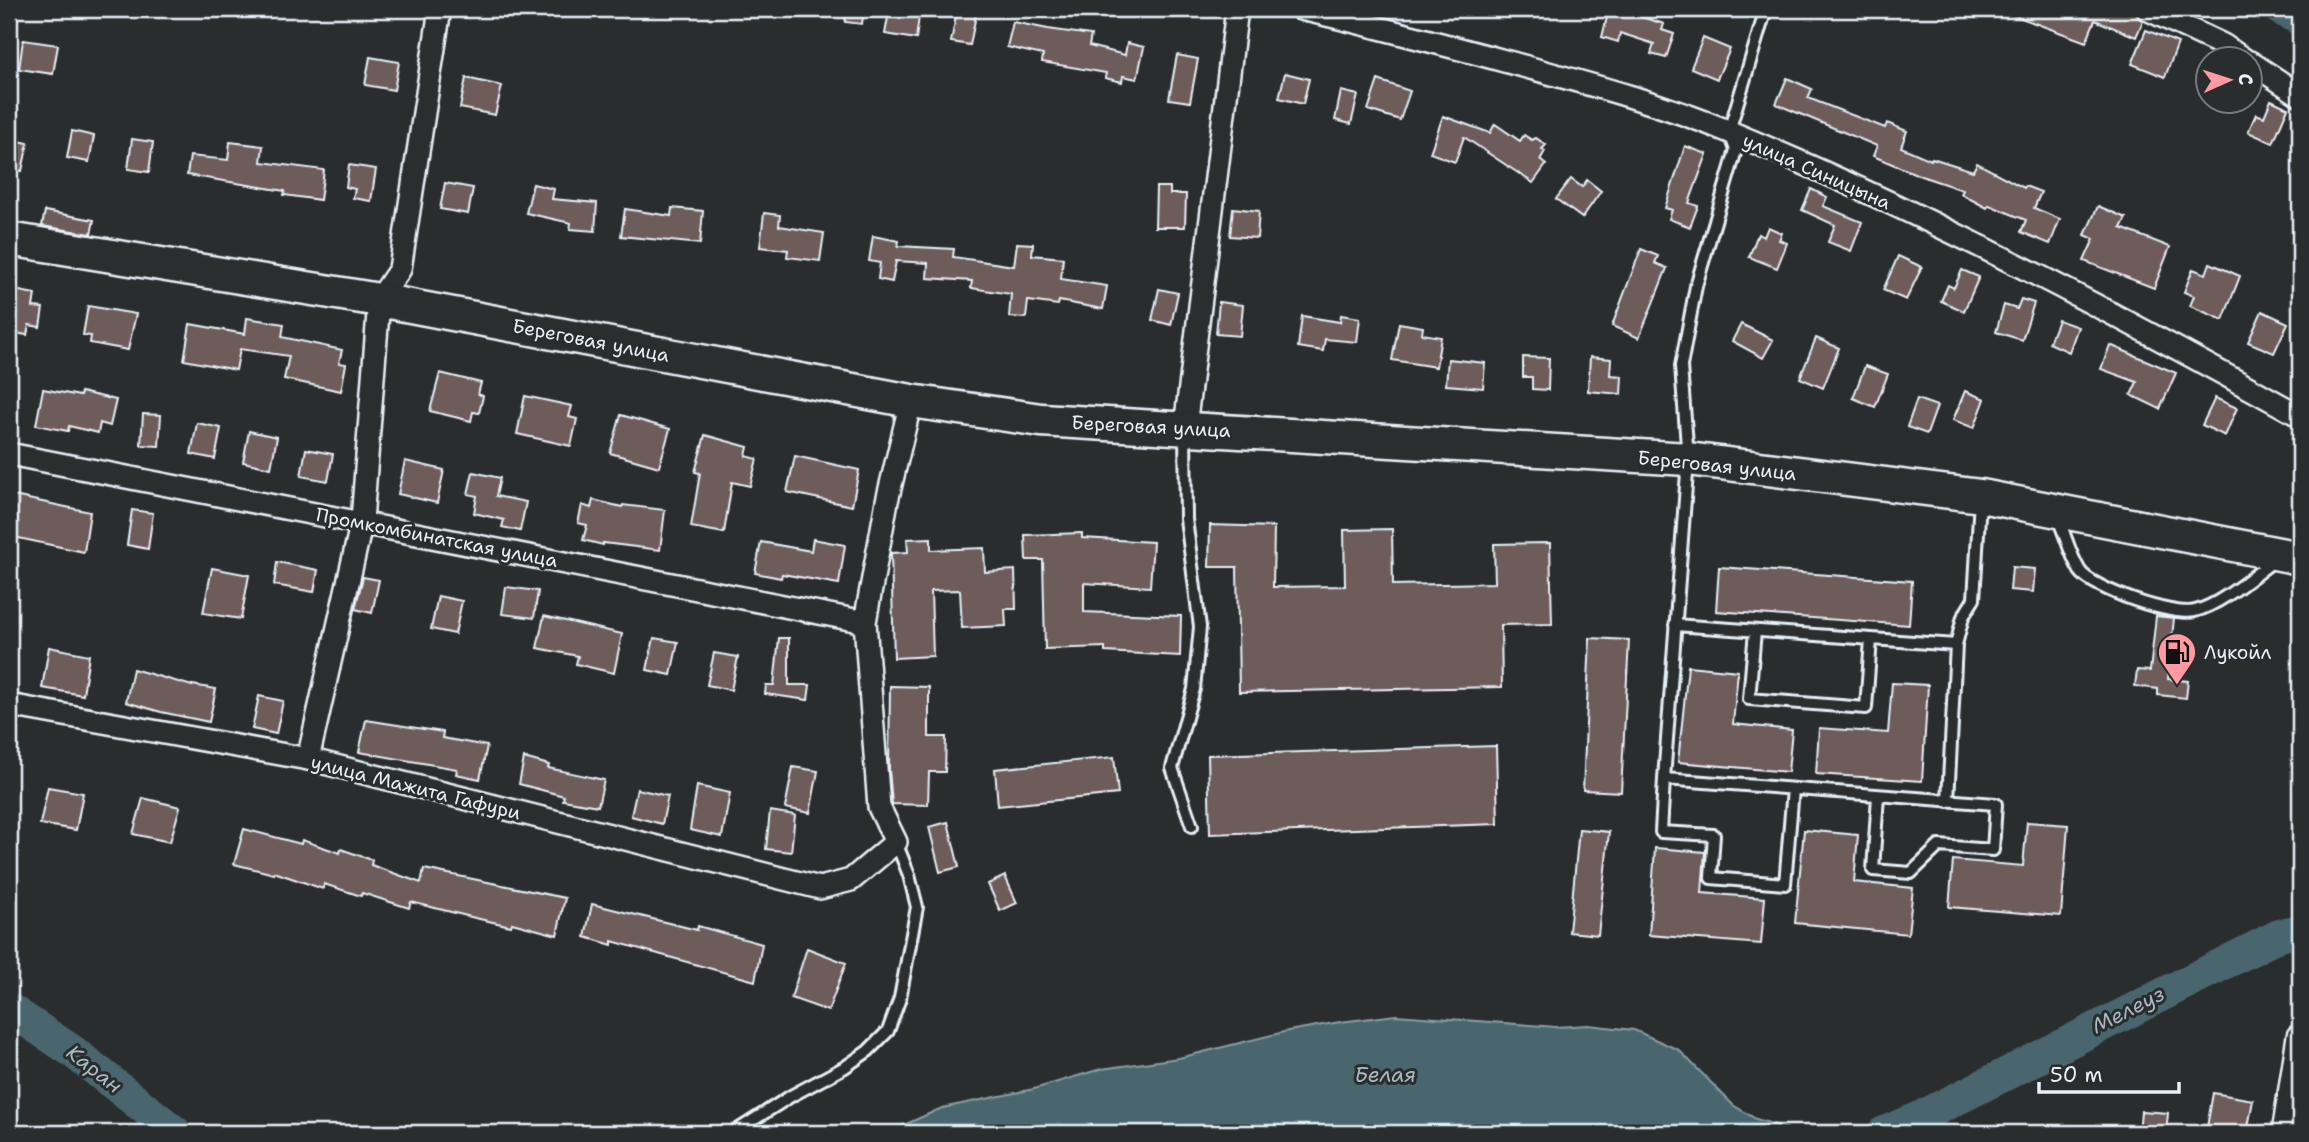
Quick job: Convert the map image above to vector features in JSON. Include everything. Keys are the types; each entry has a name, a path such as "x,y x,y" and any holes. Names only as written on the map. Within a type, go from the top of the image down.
{"main road":[{"name":"Береговая улица","path":"9,239 379,300 911,401 1041,420 1688,459 1980,496 2291,557"}],"street":[{"path":"308,759 362,522 379,300 400,269 440,9"},
{"path":"1185,427 1237,9"},
{"name":"улица Синицына","path":"1301,9 1364,23 1611,90 1728,131 1951,231 2140,327 2300,416"},
{"path":"2147,9 2224,46"},
{"path":"2264,72 2300,94"},
{"path":"896,842 879,807 865,622 887,502 911,401"},
{"name":"Промкомбинатская улица","path":"9,454 865,622"},
{"name":"улица Мажита Гафури","path":"9,705 308,759 820,888 851,880 896,842"},
{"path":"2283,1133 2298,1036"}],"lane":[{"path":"1766,9 1728,131 1736,150 1696,286 1681,366 1688,459 1661,832 1714,835 1711,878 1785,884 1793,789"},
{"path":"1185,427 1186,519 1200,627 1194,689 1172,768 1192,826"},
{"path":"1948,801 1956,645 1963,617 1974,599 1980,496"},
{"path":"2055,510 2081,573 2111,593 2180,612 2195,611 2218,600 2291,557"},
{"path":"1675,625 1956,645"},
{"path":"1755,631 1749,699 1866,708 1871,639"},
{"path":"1664,779 1996,804 1993,849 1939,846 1911,873 1873,870 1878,796"},
{"path":"733,1133 791,1096 845,1067 868,1051 888,1031 900,999 917,907 909,875 896,842"}],"water":[{"name":"Белая","path":"1396,1015 1634,1030 1679,1050 1733,1105 1756,1119 1802,1133 886,1133 942,1108 1034,1089 1101,1069 1179,1058 1288,1031"}],"building":[{"path":"847,9 864,9 862,24 845,22"},
{"path":"898,9 920,9 916,39 885,34 888,17 897,18"},
{"path":"1609,9 1627,9 1626,12 1664,24 1662,30 1674,34 1666,58 1651,54 1654,44 1620,33 1618,42 1602,37"},
{"path":"2131,9 2143,21 2136,37 2095,20 2086,42 2002,11"},
{"path":"957,11 976,15 970,45 951,42"},
{"path":"1013,22 1091,35 1089,46 1125,55 1127,43 1144,47 1137,79 1123,76 1122,82 1105,78 1106,73 1042,62 1043,55 1007,47"},
{"path":"2146,30 2178,43 2165,77 2132,64"},
{"path":"1703,38 1730,49 1717,79 1691,68"},
{"path":"23,40 58,45 53,74 19,69"},
{"path":"1177,55 1198,59 1190,102 1169,99"},
{"path":"370,57 399,62 394,90 365,85"},
{"path":"1285,73 1309,79 1303,104 1279,98"},
{"path":"466,78 502,86 495,115 460,108"},
{"path":"1787,78 1812,89 1808,98 1885,128 1887,123 1907,131 1901,147 1931,160 1932,158 1973,171 1977,163 2024,188 2025,186 2041,192 2034,208 2060,219 2050,244 2021,232 2026,220 1989,205 1987,208 1961,194 1963,190 1873,156 1877,146 1776,104"},
{"path":"1378,80 1410,91 1400,120 1368,110"},
{"path":"1341,91 1358,95 1351,124 1335,120"},
{"path":"2271,100 2288,108 2273,143 2248,132 2255,116 2264,117"},
{"path":"1443,116 1490,133 1495,124 1520,141 1524,135 1532,140 1536,138 1546,145 1542,149 1545,151 1540,160 1546,165 1533,183 1464,137 1455,162 1430,153"},
{"path":"72,131 94,136 89,162 67,158"},
{"path":"9,139 28,143 22,171 9,169"},
{"path":"132,139 153,142 149,172 128,169"},
{"path":"230,142 263,146 261,162 324,170 320,200 284,195 285,191 187,175 190,156 228,160"},
{"path":"1685,146 1707,154 1689,203 1698,206 1690,227 1669,219 1672,210 1665,208"},
{"path":"349,165 376,169 371,201 353,198 355,189 346,187"},
{"path":"1571,179 1582,187 1587,180 1601,191 1582,218 1556,199"},
{"path":"445,183 473,188 468,214 440,209"},
{"path":"533,184 554,189 552,199 597,203 595,231 570,229 571,223 526,213"},
{"path":"1156,187 1170,187 1170,194 1186,194 1185,227 1155,227"},
{"path":"1811,189 1827,197 1823,206 1862,222 1851,251 1828,242 1835,225 1802,210"},
{"path":"2098,206 2126,218 2121,228 2170,247 2154,288 2084,261 2094,239 2085,235"},
{"path":"672,208 703,211 700,244 621,236 625,209 671,216"},
{"path":"1233,208 1259,211 1257,238 1230,236"},
{"path":"45,211 94,220 91,234 42,226"},
{"path":"764,213 780,215 779,226 824,233 820,261 787,257 788,250 760,247"},
{"path":"1768,227 1782,233 1779,240 1787,243 1777,268 1749,257 1758,234 1764,237"},
{"path":"873,236 899,241 898,246 954,249 953,257 1014,266 1017,243 1033,244 1032,255 1063,258 1061,279 1107,286 1103,309 1059,301 1058,305 1028,301 1026,318 1009,317 1011,294 971,288 972,281 927,278 928,263 896,261 892,282 878,279 880,263 869,261"},
{"path":"1641,249 1658,256 1655,263 1667,268 1639,338 1612,326"},
{"path":"1898,256 1922,267 1906,300 1883,290"},
{"path":"2210,263 2240,276 2223,320 2190,306 2194,296 2184,292 2193,269 2206,274"},
{"path":"1962,270 1979,277 1964,311 1941,301 1948,285 1954,288"},
{"path":"9,289 35,294 33,307 43,308 40,327 29,325 27,335 9,332"},
{"path":"1159,289 1178,293 1171,325 1152,320"},
{"path":"2021,299 2034,303 2022,340 1996,332 2004,305 2017,309"},
{"path":"1219,302 1243,305 1240,336 1216,334"},
{"path":"88,306 136,314 128,350 90,343 91,336 83,335"},
{"path":"2262,311 2288,323 2274,353 2248,342"},
{"path":"1341,315 1360,318 1357,342 1325,339 1323,351 1298,347 1302,316 1340,322"},
{"path":"247,318 284,324 282,337 342,350 339,363 346,364 341,391 284,379 289,356 240,349 236,370 184,360 190,324 245,334"},
{"path":"2058,320 2078,327 2069,352 2049,343"},
{"path":"1399,323 1423,327 1422,334 1441,337 1436,367 1392,360"},
{"path":"1741,324 1773,340 1763,358 1732,341"},
{"path":"1816,338 1839,348 1823,388 1800,378"},
{"path":"2110,345 2176,373 2160,409 2131,395 2137,382 2101,369"},
{"path":"1523,357 1549,358 1548,390 1532,389 1532,377 1523,377"},
{"path":"1590,357 1611,359 1610,375 1622,376 1621,394 1588,391"},
{"path":"1448,359 1485,363 1483,388 1446,385"},
{"path":"1865,366 1888,374 1875,407 1853,398"},
{"path":"440,373 481,383 478,394 483,396 479,413 473,412 471,421 430,411"},
{"path":"43,389 80,396 81,392 116,400 110,426 100,423 98,433 69,426 68,431 36,425"},
{"path":"1965,391 1985,399 1974,428 1953,420"},
{"path":"525,396 572,406 569,417 577,419 571,446 517,434"},
{"path":"2215,398 2237,408 2225,436 2202,425"},
{"path":"1917,399 1937,406 1927,434 1907,427"},
{"path":"143,414 161,415 159,446 141,445"},
{"path":"621,415 670,429 659,467 610,453"},
{"path":"197,423 221,428 215,459 191,454"},
{"path":"249,431 277,437 271,468 243,462"},
{"path":"705,435 748,447 746,456 757,459 750,486 732,482 724,533 691,527 700,473 695,472"},
{"path":"306,449 333,454 328,481 301,476"},
{"path":"795,456 859,470 852,506 787,492"},
{"path":"405,461 444,470 437,503 398,494"},
{"path":"473,472 500,478 496,496 526,502 520,531 502,527 504,520 474,513 477,496 468,494"},
{"path":"9,495 90,512 84,552 9,536"},
{"path":"593,500 622,507 665,510 660,550 603,545 583,540 587,525 578,523 582,505 591,508"},
{"path":"132,510 153,513 148,549 127,545"},
{"path":"1210,525 1274,527 1273,587 1345,586 1344,530 1392,529 1393,585 1495,583 1494,544 1550,543 1552,624 1501,625 1502,687 1239,692 1237,567 1209,567"},
{"path":"1082,533 1082,538 1153,542 1150,587 1084,583 1084,612 1181,616 1180,656 1105,652 1105,647 1045,649 1043,560 1026,560 1025,535"},
{"path":"931,538 931,550 984,548 985,572 1015,570 1016,609 1005,609 1006,626 962,628 960,590 931,591 933,656 894,658 891,553 908,552 907,539"},
{"path":"813,539 845,545 839,584 782,574 781,578 755,573 761,542 811,551"},
{"path":"277,562 318,570 314,592 274,585"},
{"path":"1719,567 1912,581 1909,625 1716,611"},
{"path":"2012,567 2035,569 2033,592 2010,590"},
{"path":"212,568 249,575 241,619 203,613"},
{"path":"363,577 379,580 372,613 355,609"},
{"path":"506,587 538,591 534,618 502,614"},
{"path":"438,596 462,601 455,634 431,629"},
{"path":"544,616 622,634 614,673 576,664 578,656 537,648"},
{"path":"2156,616 2174,618 2168,679 2188,681 2186,698 2158,695 2158,689 2135,686 2137,670 2150,671"},
{"path":"654,638 678,642 671,675 647,670"},
{"path":"779,638 789,638 789,685 810,685 808,700 765,694 766,685 774,685"},
{"path":"1590,638 1629,640 1621,792 1583,790"},
{"path":"49,647 89,655 83,695 42,688"},
{"path":"714,653 738,657 731,690 707,685"},
{"path":"1688,666 1738,671 1733,724 1792,730 1788,772 1678,762"},
{"path":"133,669 192,686 216,689 209,722 126,702"},
{"path":"1892,683 1928,685 1922,781 1816,774 1819,728 1888,733"},
{"path":"890,686 929,687 929,737 946,737 945,772 929,772 928,805 892,804 889,769"},
{"path":"259,696 283,701 276,734 252,729"},
{"path":"366,720 443,732 442,738 487,746 480,779 456,774 457,769 359,752"},
{"path":"1496,746 1498,824 1210,834 1208,755"},
{"path":"1114,757 1118,794 998,806 995,769"},
{"path":"524,758 549,765 548,768 604,780 598,806 563,800 564,796 519,784"},
{"path":"793,767 818,771 810,813 785,808"},
{"path":"697,786 730,793 722,837 690,830"},
{"path":"48,787 83,793 76,830 40,824"},
{"path":"637,789 668,796 662,824 631,816"},
{"path":"143,798 180,807 170,842 133,834"},
{"path":"770,811 795,815 791,852 766,849"},
{"path":"948,822 959,867 940,872 929,827"},
{"path":"2027,822 2068,825 2061,916 1949,907 1953,860 2023,866"},
{"path":"244,829 301,844 302,840 340,853 341,849 372,860 371,865 421,883 424,869 565,898 557,935 411,902 409,908 362,893 361,896 324,884 323,889 274,872 234,864"},
{"path":"1579,829 1609,832 1598,935 1569,932"},
{"path":"1804,830 1858,835 1854,882 1913,888 1908,934 1795,923"},
{"path":"1655,848 1705,852 1702,893 1765,898 1761,944 1649,935"},
{"path":"1005,876 1017,903 1000,911 988,884"},
{"path":"592,904 697,930 698,926 762,944 755,981 612,941 612,945 585,937"},
{"path":"807,948 846,963 828,1011 791,998"},
{"path":"2213,1093 2253,1100 2247,1133 2206,1133"},
{"path":"2141,1111 2168,1113 2166,1133 2139,1133"}],"waterway":[{"name":"Мелеуз","path":"2280,9 2300,19"},
{"name":"Мелеуз","path":"1883,1133 1917,1119 2278,936 2300,930"},
{"name":"Каран","path":"9,1009 72,1051 176,1133"}],"place":[{"name":"Лукойл","path":"2177,686"}]}
